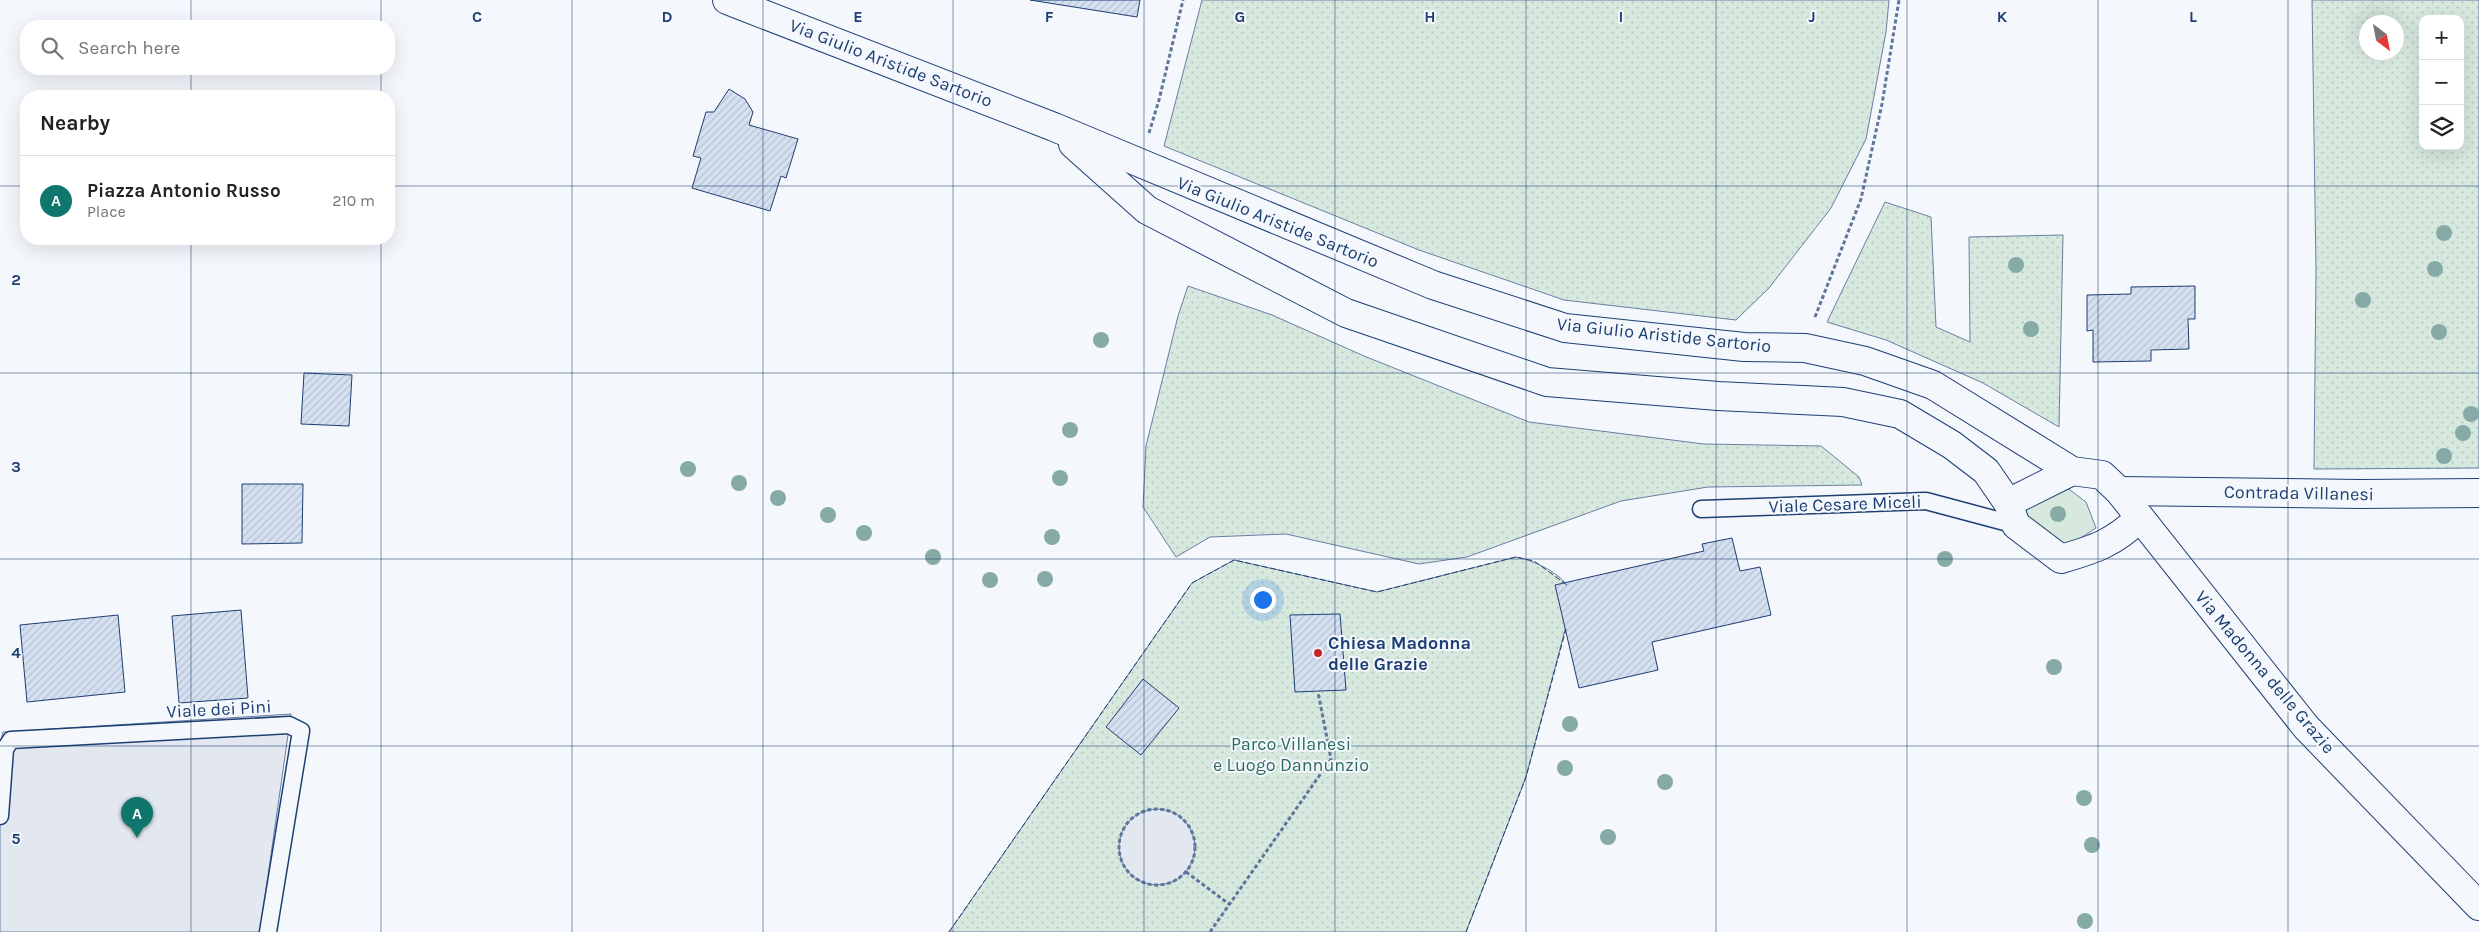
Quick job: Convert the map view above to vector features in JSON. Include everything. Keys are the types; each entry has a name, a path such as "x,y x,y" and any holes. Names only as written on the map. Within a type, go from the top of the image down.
{"street":[{"name":"Via Giulio Aristide Sartorio","path":"727,0 1054,127 1139,165 1433,285 1565,328 1744,347 1805,348 1865,361 1933,386 2072,471"},
{"name":"Via Giulio Aristide Sartorio","path":"1054,127 1147,210 1346,313 1547,382 1718,396 1843,402 1900,414 1952,445 1986,471 2012,514 2061,559 2097,549 2112,541 2140,518"},
{"path":"2012,514 2072,471"},
{"name":"Via Madonna delle Grazie","path":"2072,471 2102,474 2119,491 2306,727 2479,906"},
{"name":"Contrada Villanesi","path":"2119,491 2360,494 2479,493"}],"lane":[{"name":"Viale Cesare Miceli","path":"1700,508 1926,501 2012,514"},
{"name":"Viale dei Pini","path":"0,816 5,749 11,740 289,725 301,731 268,932"}],"path":[{"path":"1139,165 1159,100 1183,0"},
{"path":"1805,348 1817,308 1842,253 1861,200 1882,104 1899,0"},
{"path":"1210,932 1331,759 1318,692"},
{"path":"1158,808 1171,811 1181,817 1189,826 1194,837 1195,849 1192,861 1186,872 1166,884 1148,883 1133,876 1123,862 1119,845 1126,823 1135,815 1158,808"},
{"path":"1186,872 1229,904"}],"green space":[{"path":"1202,0 1889,0 1886,32 1866,139 1831,208 1769,288 1736,320 1564,300 1419,250 1164,146"},
{"path":"2312,0 2479,0 2479,468 2314,469 2316,270"},
{"path":"1885,202 1931,217 1936,327 1970,342 1969,237 2063,235 2059,427 1983,383 1886,340 1827,322"},
{"path":"1188,286 1272,315 1364,356 1529,422 1704,444 1821,446 1859,477 1862,485 1708,487 1621,501 1467,557 1419,564 1286,534 1210,537 1176,557 1143,507 1146,446 1178,316"},
{"path":"2066,487 2086,502 2096,528 2065,548 2048,545 2025,514 2028,504"},
{"name":"Parco Villanesi e Luogo Dannunzio","path":"1516,557 1550,570 1570,588 1574,596 1526,777 1466,932 949,932 1192,583 1234,560 1377,592"}],"shaded area":[{"path":"291,714 260,932 0,932 0,745 3,732"},
{"path":"1157,809 1171,812 1184,820 1192,833 1195,847 1192,861 1184,874 1171,882 1157,885 1143,882 1130,874 1122,861 1119,847 1122,833 1130,820 1143,812"}],"building":[{"path":"1030,0 1140,0 1137,17"},
{"path":"729,89 745,99 753,112 749,125 798,139 786,178 781,176 770,211 692,188 701,158 693,156 706,112 714,112"},
{"path":"2195,286 2195,319 2188,319 2189,349 2151,350 2151,361 2093,362 2093,330 2087,331 2087,295 2131,294 2131,287"},
{"path":"304,373 352,375 349,426 301,424"},
{"path":"242,484 303,484 302,543 242,544"},
{"path":"1732,538 1740,571 1760,567 1771,615 1652,642 1658,670 1579,688 1555,585 1704,551 1702,544"},
{"path":"241,610 248,698 179,703 172,616"},
{"name":"Chiesa Madonna delle Grazie","path":"1340,614 1346,690 1295,692 1290,615"},
{"path":"118,615 125,692 27,702 20,625"},
{"path":"1143,679 1179,708 1141,755 1106,727"}],"fence":[{"path":"949,932 1192,583 1234,560 1377,592 1516,557 1534,561 1567,585"},
{"path":"1466,932 1526,777 1566,629"}],"place":[{"name":"Chiesa Madonna delle Grazie","path":"1318,653"},
{"name":"Piazza Antonio Russo","path":"137,838"}]}
